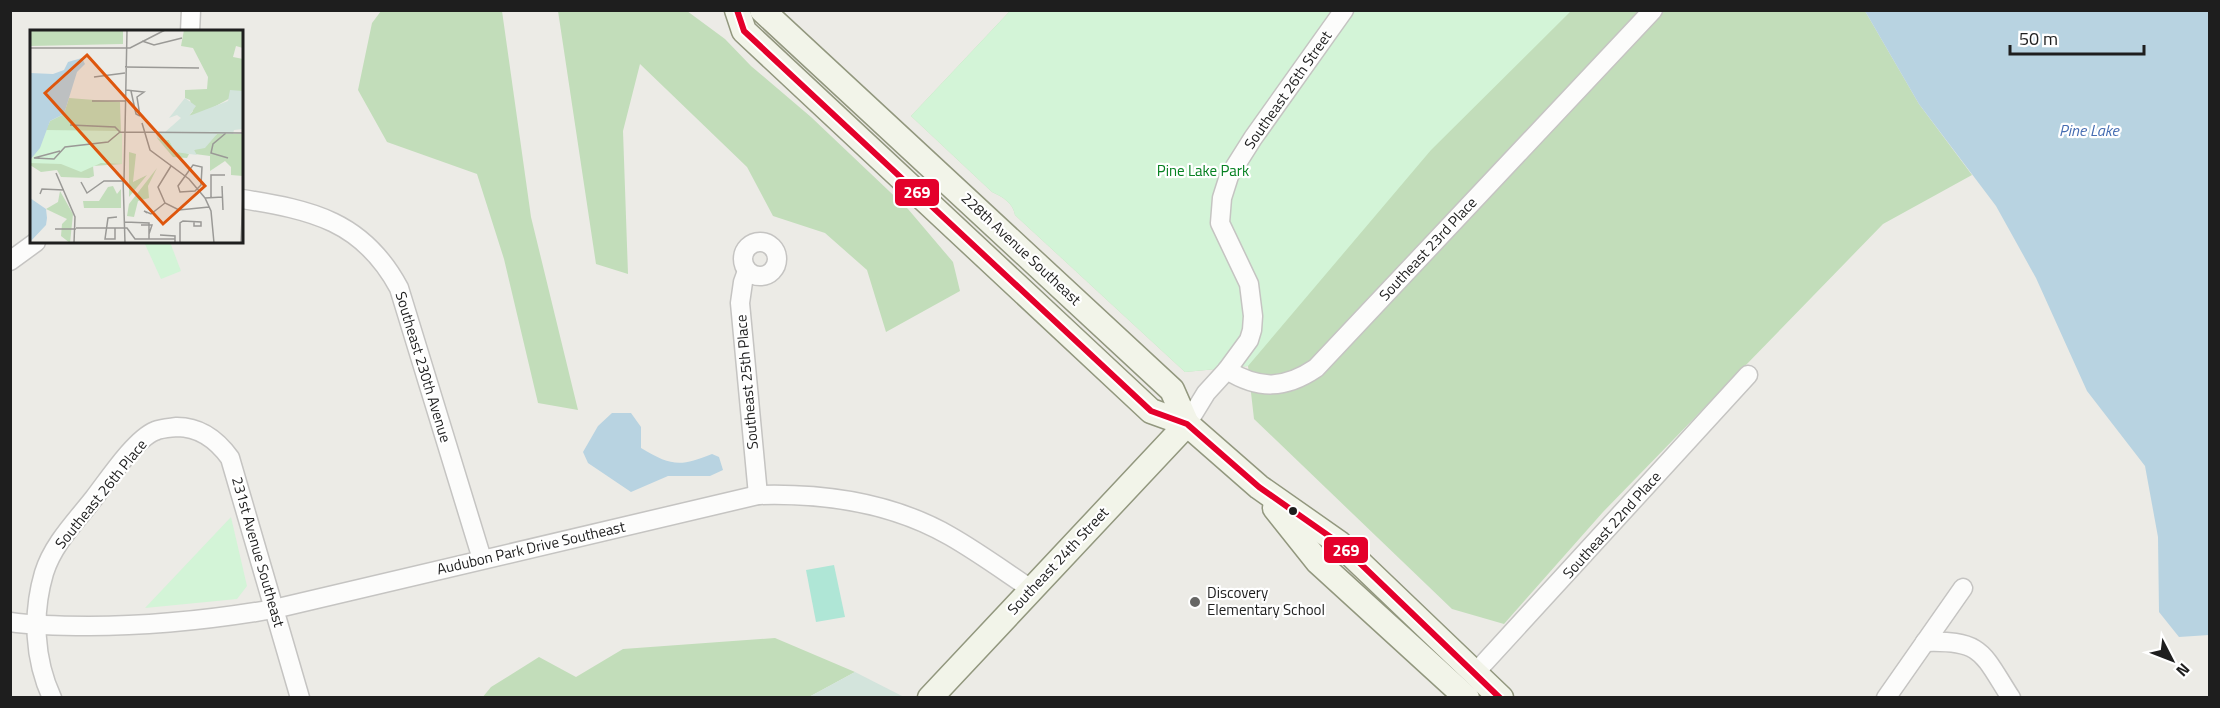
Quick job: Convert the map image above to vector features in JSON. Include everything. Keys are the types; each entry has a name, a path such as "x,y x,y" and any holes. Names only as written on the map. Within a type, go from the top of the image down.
{"main road":[{"name":"228th Avenue Southeast","path":"737,10 744,31 1150,411 1187,424 1259,487 1339,543 1501,698"},
{"name":"228th Avenue Southeast","path":"762,10 1172,390 1187,424"},
{"path":"874,152 895,133"},
{"name":"Southeast 24th Street","path":"930,698 1187,424"},
{"name":"228th Avenue Southeast","path":"1259,487 1318,562 1467,698"}],"street":[{"path":"190,30 191,10"},
{"name":"Southeast 26th Street","path":"1227,370 1249,340 1253,316 1249,284 1220,223 1222,198 1229,176 1253,138 1344,10"},
{"name":"Southeast 23rd Place","path":"1227,370 1242,379 1257,384 1274,384 1291,382 1316,368 1653,10"},
{"name":"Southeast 230th Avenue","path":"243,199 277,204 324,217 349,230 369,246 388,268 399,288 482,559"},
{"path":"10,261 35,243"},
{"name":"Southeast 25th Place","path":"747,271 740,303 758,495"},
{"path":"1187,424 1206,393 1227,370"},
{"name":"Southeast 22nd Place","path":"1475,674 1748,375"},
{"name":"231st Avenue Southeast","path":"187,427 206,435 221,446 230,458 300,698"},
{"name":"Southeast 26th Place","path":"52,698 40,662 36,626 45,571 53,552 138,443 154,431 187,427"},
{"name":"Audubon Park Drive Southeast","path":"10,622 36,626 143,626 205,620 274,609 758,495 800,494 837,497 912,517 948,535 1031,590"},
{"path":"1886,698 1963,588"},
{"path":"1925,642 1950,641 1966,644 1976,649 1985,658 2012,698"}],"green space":[{"path":"381,11 502,11 531,217 578,410 538,403 504,259 477,174 387,142 358,90 372,23"},
{"path":"558,11 687,11 725,39 751,66 811,117 908,209 953,262 960,291 886,332 867,270 825,233 773,216 747,167 640,64 623,131 628,274 596,264"},
{"path":"1010,11 1865,11 1919,104 1972,175 1883,224 1603,512 1504,624 1452,609 1254,419 1248,366 1185,372 1015,215 1007,201 992,192 911,116"},
{"name":"Pine Lake Park","path":"1010,11 1571,11 1431,150 1248,366 1185,372 1015,215 1007,201 992,192 911,116"},
{"path":"144,243 170,243 181,271 161,279"},
{"path":"231,517 247,586 237,599 145,608"},
{"path":"834,565 845,617 816,622 806,570"},
{"path":"775,638 855,672 809,697 482,698 491,687 539,657 576,677 623,649"}],"shaded area":[{"path":"855,672 904,697 809,697"}],"water":[{"name":"Pine Lake","path":"1865,11 2209,11 2209,635 2179,637 2159,612 2158,537 2145,466 2087,391 2036,278 1996,206 1919,104"},
{"path":"612,413 631,413 641,427 641,448 651,454 668,461 683,463 712,454 719,457 723,470 710,476 668,476 631,492 588,463 583,452 598,426"}],"transit line":[{"name":"269","path":"737,10 744,31 1151,411 1187,424 1259,487 1339,543 1500,698"}],"place":[{"name":"Discovery Elementary School","path":"1195,602"}]}
